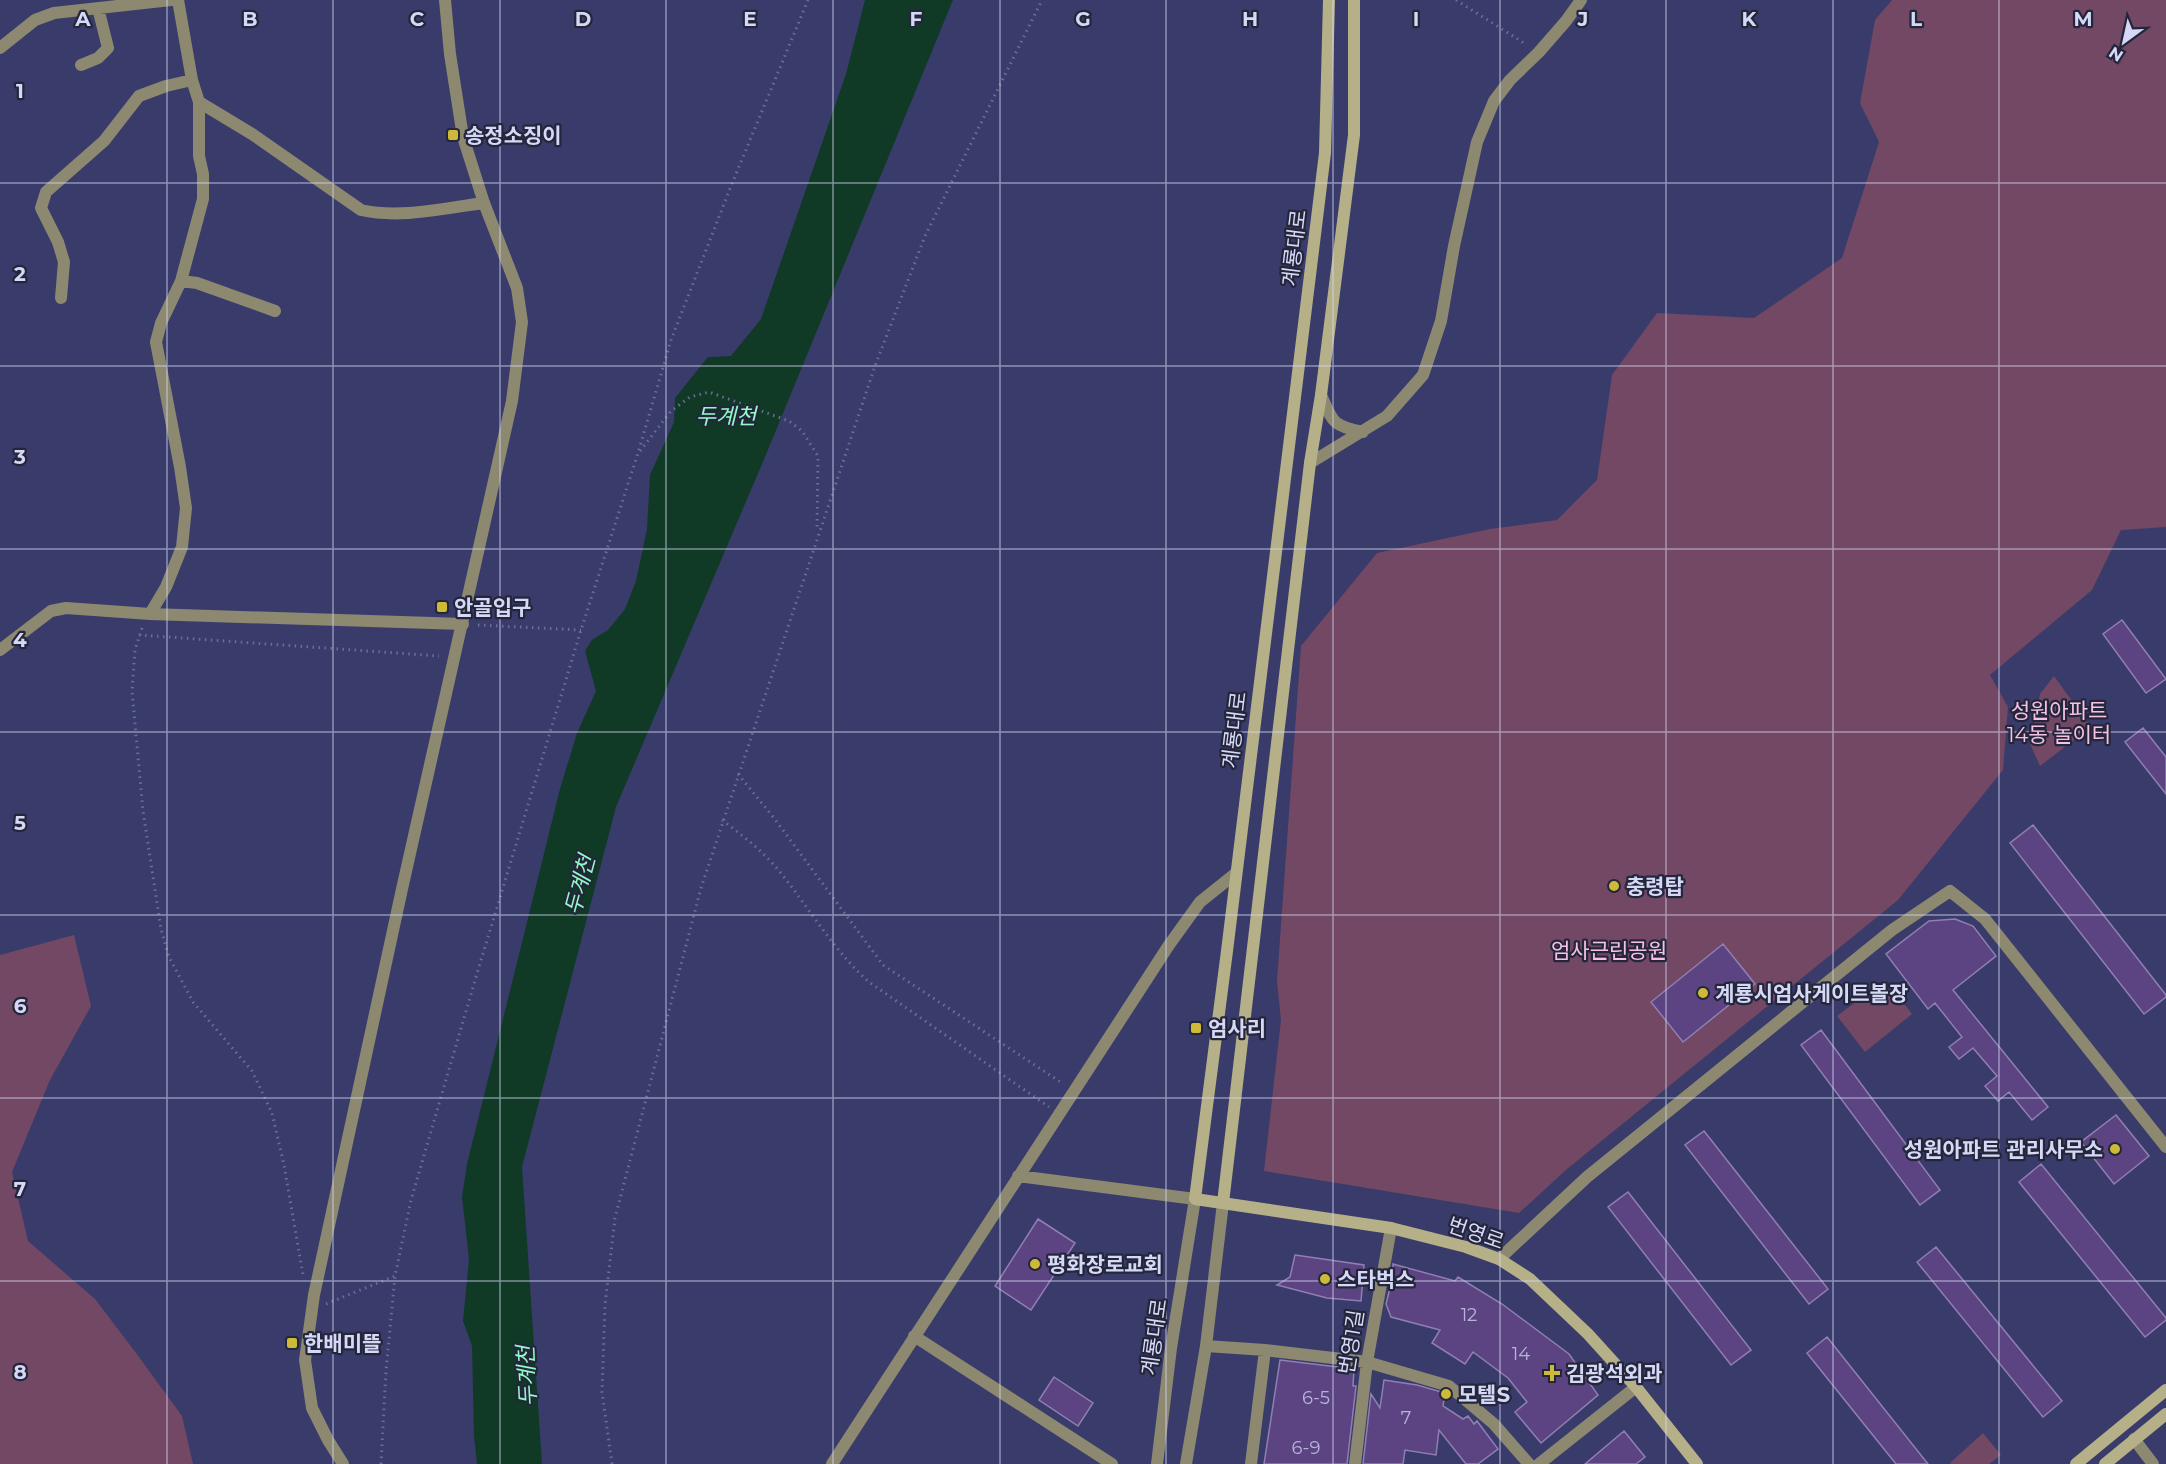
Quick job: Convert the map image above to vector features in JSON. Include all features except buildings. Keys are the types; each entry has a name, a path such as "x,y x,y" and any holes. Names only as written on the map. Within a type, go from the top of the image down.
{"main road":[{"name":"계룡대로","path":"1195,1198 1325,153 1329,0"},
{"name":"계룡대로","path":"1223,1203 1310,463 1321,395 1354,135 1354,0"},
{"name":"번영로","path":"1195,1198 1391,1228 1466,1247 1499,1259 1530,1280 1588,1334 1636,1387 1697,1464"},
{"path":"2076,1464 2166,1390"},
{"path":"2105,1464 2166,1414"}],"street":[{"path":"0,48 35,20 54,13 171,0"},
{"path":"150,614 166,587 182,547 186,508 156,342 161,323 181,281 203,199 203,174 199,156 199,102 192,81 178,0"},
{"path":"344,1464 328,1440 312,1408 304,1360 314,1301 402,889 512,401 522,322 517,288 484,203 463,137 450,54 445,0"},
{"path":"1310,463 1387,416 1423,375 1441,321 1454,246 1477,142 1494,100 1566,21 1581,0"},
{"path":"81,65 98,58 108,48 98,8"},
{"path":"61,298 64,262 58,243 41,208 46,192 104,141 139,96 166,86 192,81"},
{"path":"199,102 252,134 361,210 376,213 407,213 484,203"},
{"path":"181,281 197,283 275,311"},
{"path":"1321,395 1332,421 1344,428 1363,432"},
{"path":"0,650 51,610 66,608 150,614 463,624"},
{"path":"832,1464 1169,945 1200,902 1235,874"},
{"path":"1499,1259 1595,1170 1892,930 1950,891 1985,919 2166,1147"},
{"path":"1018,1176 1195,1198"},
{"name":"계룡대로","path":"1157,1464 1171,1348 1195,1198"},
{"name":"계룡대로","path":"1186,1464 1206,1346 1223,1203"},
{"name":"번영1길","path":"1355,1464 1367,1362 1391,1228"},
{"path":"914,1336 1112,1464"},
{"path":"1206,1346 1265,1350 1367,1362 1449,1386 1494,1424 1529,1464"},
{"path":"1251,1464 1265,1350"},
{"path":"1539,1464 1636,1387"},
{"path":"2134,1439 2153,1464"}],"path":[{"path":"381,1464 386,1371 395,1276 415,1188 581,630 638,453 671,340 731,186 808,0"},
{"path":"612,1464 602,1392 605,1305 615,1218 701,888 875,366 925,236 1042,0"},
{"path":"1456,0 1539,52"},
{"path":"638,453 671,411 690,397 709,392 789,422 802,431 818,456 817,535"},
{"path":"463,624 581,630"},
{"path":"395,1276 333,1303 314,1301 302,1274 284,1166 272,1113 252,1071 193,1002 169,957 161,929 143,812 132,691 135,650 139,634 456,657"},
{"path":"738,774 774,818 883,965 1073,1090"},
{"path":"722,820 749,840 779,870 848,963 869,982 1059,1114"}],"green space":[{"name":"엄사근린공원","path":"1892,0 2166,0 2166,527 2121,530 2092,590 1990,675 2008,707 2003,770 1898,900 1567,1169 1519,1213 1264,1171 1281,1020 1277,981 1301,646 1377,553 1490,529 1557,520 1597,480 1612,375 1657,313 1754,318 1842,258 1879,142 1860,103 1875,20"},
{"name":"성원아파트 14동 놀이터","path":"2054,676 2091,727 2040,766 2030,744 2040,694"},
{"path":"74,935 91,1006 50,1080 12,1172 28,1241 95,1299 136,1353 182,1416 193,1464 0,1464 0,955"},
{"path":"1885,980 1912,1014 1865,1052 1837,1016"},
{"path":"1983,1433 2001,1455 1989,1464 1950,1463"}],"water":[{"name":"두계천","path":"865,0 953,0 765,457 616,807 522,1167 542,1464 477,1464 474,1436 472,1346 463,1321 469,1259 462,1197 467,1164 560,789 577,733 596,691 585,651 592,640 608,630 625,609 636,581 647,529 650,475 674,422 675,398 708,357 731,356 761,319 846,74"}],"place":[{"name":"송정소징이","path":"453,135"},
{"name":"안골입구","path":"442,607"},
{"name":"충령탑","path":"1614,886"},
{"name":"계룡시엄사게이트볼장","path":"1703,993"},
{"name":"엄사리","path":"1196,1028"},
{"name":"성원아파트 관리사무소","path":"2115,1149"},
{"name":"평화장로교회","path":"1035,1264"},
{"name":"스타벅스","path":"1325,1279"},
{"name":"한배미뜰","path":"292,1343"},
{"name":"김광석외과","path":"1552,1373"},
{"name":"모텔S","path":"1446,1394"}]}
